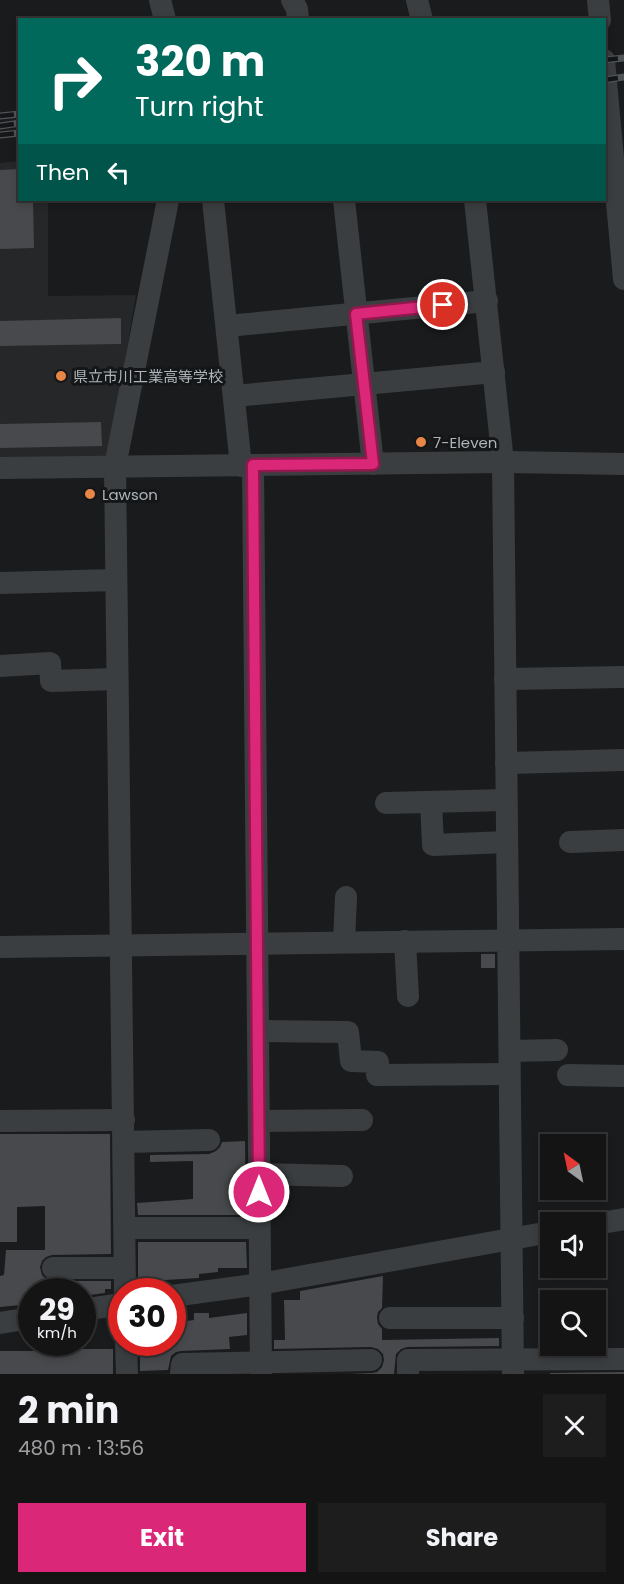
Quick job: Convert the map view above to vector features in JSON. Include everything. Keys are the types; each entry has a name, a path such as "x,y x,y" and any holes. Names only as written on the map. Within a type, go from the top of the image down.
{"street":[{"path":"160,0 164,18"},
{"path":"292,0 297,9 298,18"},
{"path":"417,0 422,18"},
{"path":"598,0 600,18"},
{"path":"606,68 612,90 624,279"},
{"path":"124,1278 115,466 168,201"},
{"path":"213,201 234,396 247,465 258,943 260,1368"},
{"path":"344,201 373,464"},
{"path":"475,201 503,462 513,1367"},
{"path":"226,326 487,301"},
{"path":"234,396 494,372"},
{"path":"0,468 503,462 624,464"},
{"path":"0,582 116,580"},
{"path":"0,666 50,663 51,681 117,679"},
{"path":"506,679 624,677"},
{"path":"506,763 624,760"},
{"path":"386,803 506,800"},
{"path":"431,802 434,845 507,842"},
{"path":"570,842 624,840"},
{"path":"345,942 346,897"},
{"path":"0,947 624,939"},
{"path":"405,941 408,996"},
{"path":"258,1031 348,1032 351,1061 378,1062 377,1076 509,1074"},
{"path":"510,1051 557,1050"},
{"path":"568,1075 624,1076"},
{"path":"259,1121 362,1120"},
{"path":"0,1121 209,1140"},
{"path":"259,1174 342,1176"},
{"path":"606,1222 624,1219"},
{"path":"124,1228 258,1228"},
{"path":"186,1294 260,1284 540,1234"},
{"path":"53,1268 124,1268"},
{"path":"390,1318 513,1318"},
{"path":"0,1323 18,1320"},
{"path":"126,1356 127,1374"},
{"path":"408,1374 408,1360 513,1367 624,1359"},
{"path":"181,1374 182,1364 260,1368 371,1360"}],"shaded area":[{"name":"県立市川工業高等学校","path":"18,161 18,201 48,201 48,296 136,295 109,456 0,458 0,163"}],"building":[{"path":"18,169 18,201 33,201 34,248 0,249 0,170"},
{"path":"121,318 121,344 0,346 0,321"},
{"path":"101,422 102,446 0,448 0,424"},
{"path":"481,954 495,954 495,968 481,968"},
{"path":"0,1134 110,1134 111,1254 46,1257 40,1267 45,1278 18,1278 18,1305 0,1307 0,1276 4,1275 6,1250 45,1250 45,1206 17,1207 17,1242 0,1242"},
{"path":"245,1141 246,1215 138,1215 137,1203 193,1199 193,1161 150,1162 150,1155 209,1154 216,1151 222,1142"},
{"path":"138,1242 246,1242 247,1268 218,1268 218,1272 199,1274 199,1278 138,1278"},
{"path":"383,1276 382,1308 377,1317 382,1329 382,1340 499,1338 499,1346 407,1347 396,1354 394,1374 348,1374 377,1372 382,1367 383,1354 371,1347 274,1349 274,1340 285,1340 284,1300 300,1300 300,1291"},
{"path":"96,1281 108,1281 108,1289 105,1289 105,1293 96,1294"},
{"path":"194,1313 209,1313 209,1318 247,1313 247,1335 229,1337 230,1349 186,1351 186,1321 194,1320"},
{"path":"96,1349 108,1349 108,1356 113,1356 113,1374 0,1374 0,1351 18,1351 18,1356 96,1356"},
{"path":"140,1356 171,1356 168,1370 140,1371"},
{"path":"624,1372 624,1374 550,1374 550,1373"}],"railway":[{"path":"606,60 624,58"},
{"path":"606,80 624,77"},
{"path":"0,116 18,114"},
{"path":"0,126 18,123"},
{"path":"0,135 18,133"}],"place":[{"name":"県立市川工業高等学校","path":"61,376"},
{"name":"7-Eleven","path":"421,442"},
{"name":"Lawson","path":"90,494"}],"route":[{"path":"259,1192 253,465 373,464 356,314 443,305"}]}
